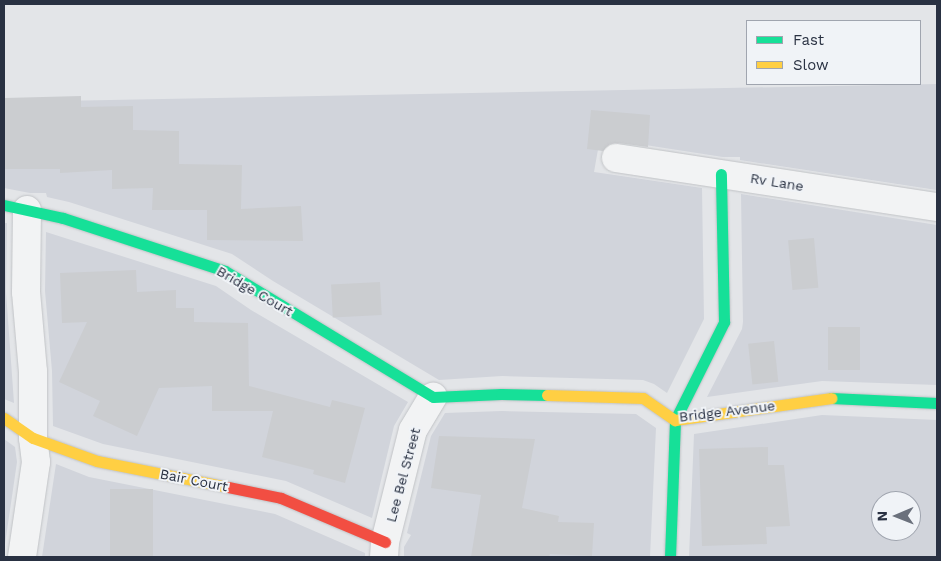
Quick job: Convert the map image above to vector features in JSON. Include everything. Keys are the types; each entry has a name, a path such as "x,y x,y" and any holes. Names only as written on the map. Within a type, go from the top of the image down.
{"street":[{"name":"Rv Lane","path":"616,158 937,208"},
{"path":"670,557 675,420 724,322 721,174"},
{"path":"15,208 26,292 33,372 33,438 36,462 22,557"},
{"name":"Bridge Court","path":"15,208 63,218 225,270 262,295 433,397"},
{"name":"Bridge Avenue","path":"433,397 501,394 643,398 675,420 822,398 937,402"},
{"name":"Lee Bel Street","path":"385,550 413,430 433,397"},
{"name":"Bair Court","path":"4,418 33,438 97,461 282,498 385,550"}],"shaded area":[{"path":"937,84 937,190 740,160 740,157 723,157 600,138 594,172 702,188 704,319 667,393 654,384 643,380 502,376 439,380 273,281 232,254 69,202 47,197 46,193 30,193 4,188 4,102"},
{"path":"741,194 937,225 937,385 822,381 707,397 742,329"},
{"path":"4,223 7,223 6,292 14,403 4,399"},
{"path":"46,232 216,286 251,310 408,402 394,426 372,518 286,481 103,444 53,426 52,371 45,291"},
{"path":"502,411 636,414 656,428 650,557 404,557 404,547 411,535 407,533 431,436 445,413"},
{"path":"822,415 937,420 937,557 689,557 694,434"},
{"path":"4,439 15,447 17,462 4,551"},
{"path":"56,464 89,477 275,514 365,553 365,557 42,557"}],"building":[{"path":"81,96 81,107 133,106 133,130 179,131 179,164 242,165 241,209 301,206 303,241 207,240 207,210 152,210 153,188 112,189 112,170 60,173 60,169 4,169 5,98"},
{"path":"591,110 650,115 648,147 618,143 610,144 603,151 587,149"},
{"path":"814,238 818,288 792,290 788,240"},
{"path":"136,270 137,292 176,290 176,308 194,308 194,322 248,323 249,386 330,407 332,400 365,408 345,483 313,474 314,470 262,457 273,411 212,411 212,386 159,388 137,436 93,416 100,401 59,382 87,322 62,323 60,273"},
{"path":"380,282 382,315 333,318 331,285"},
{"path":"828,327 860,327 860,370 828,370"},
{"path":"774,341 778,382 752,384 748,344"},
{"path":"439,436 535,439 522,508 559,516 558,522 594,523 592,556 550,554 549,557 471,557 481,495 431,488"},
{"path":"768,447 768,465 784,465 790,526 766,527 767,544 702,546 699,449"},
{"path":"110,489 153,489 153,557 110,557"}],"traffic: fast":[{"path":"670,557 675,420 724,322 721,174"},
{"path":"4,205 63,218 225,271 433,397 501,394 547,395"},
{"path":"831,398 937,403"}],"traffic: slow":[{"path":"547,395 643,398 675,420 831,398"},
{"path":"4,418 33,438 97,461 228,487"}],"traffic: jam":[{"path":"228,487 281,498 385,542"}]}
